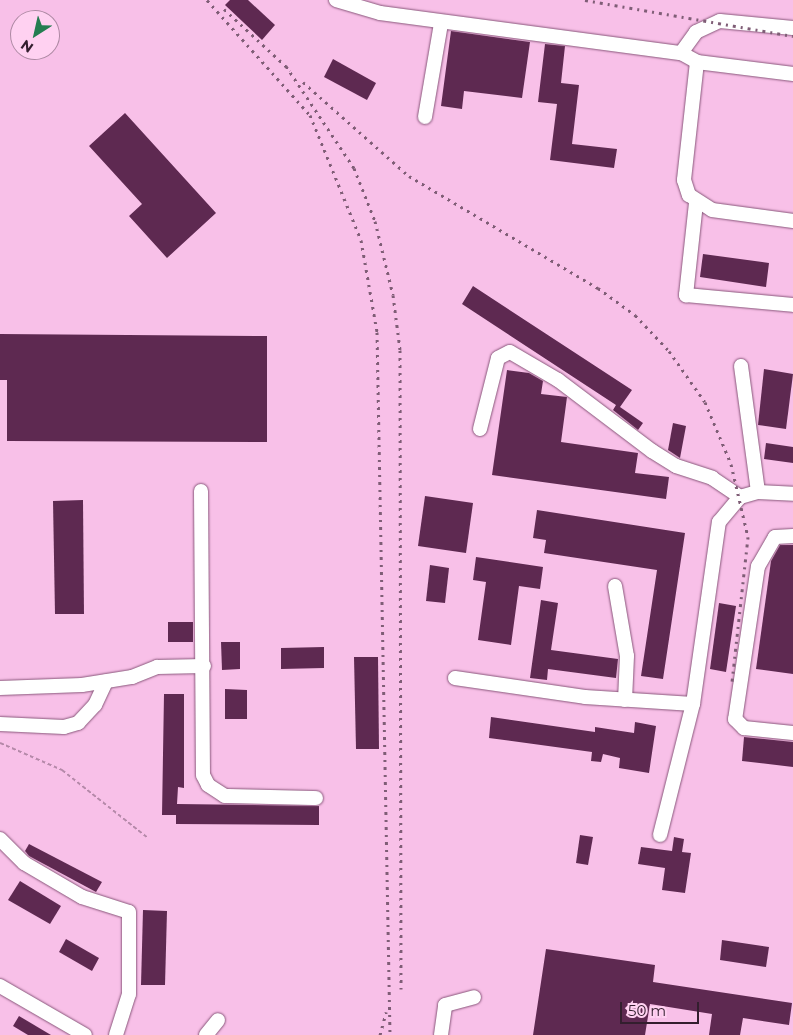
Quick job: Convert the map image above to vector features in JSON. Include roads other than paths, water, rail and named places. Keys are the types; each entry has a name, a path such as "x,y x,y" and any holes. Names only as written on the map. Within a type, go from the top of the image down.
{"lane":[{"path":"336,0 380,13 441,23 681,53 697,62 793,74"},
{"path":"681,53 696,32 720,21 793,28"},
{"path":"425,117 441,23"},
{"path":"697,62 684,180 696,203 682,292 686,295 793,305"},
{"path":"696,203 712,210 793,221"},
{"path":"480,429 498,358 510,352 558,380 652,451 676,466 712,478 740,497"},
{"path":"741,366 758,492"},
{"path":"202,491 203,775 208,785 225,796 316,798"},
{"path":"660,835 693,704 714,540 727,507 740,497 758,492 793,494"},
{"path":"793,536 775,537 758,566 735,718 744,728 793,733"},
{"path":"615,586 627,656 625,700"},
{"path":"0,688 22,690 106,680 157,667 204,666"},
{"path":"454,678 625,700 693,704"},
{"path":"0,724 27,727 78,723 95,705 106,680"},
{"path":"0,839 24,863 82,897 129,912 129,994 116,1035"},
{"path":"0,986 85,1035"},
{"path":"441,1035 445,1005 474,997"},
{"path":"206,1035 218,1020"}],"railway":[{"path":"207,0 310,115 361,240 377,332 390,1035"},
{"path":"585,0 793,36"},
{"path":"224,9 290,70"},
{"path":"286,66 354,168 375,221 393,295 400,350 401,989"},
{"path":"303,82 409,176 598,288 635,315 669,351 705,402 731,464 748,537 732,682"},
{"path":"380,1035 386,1012"}]}
